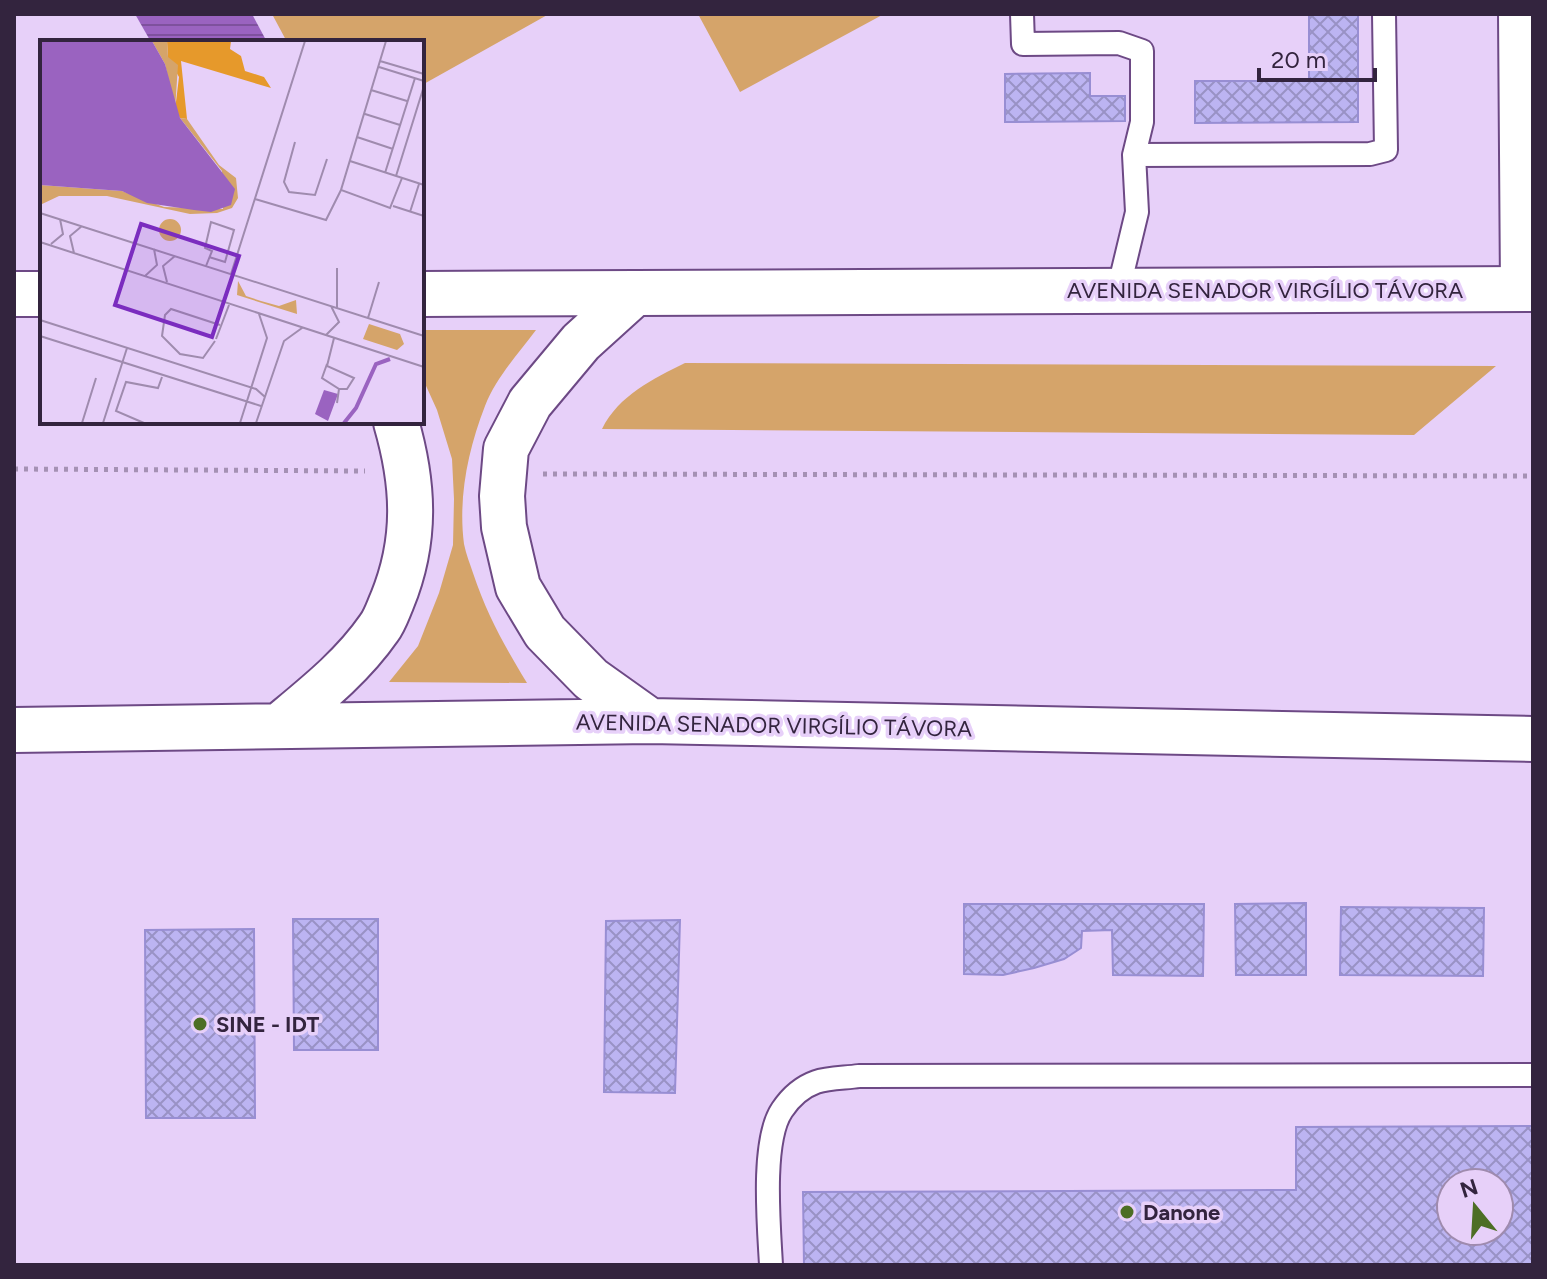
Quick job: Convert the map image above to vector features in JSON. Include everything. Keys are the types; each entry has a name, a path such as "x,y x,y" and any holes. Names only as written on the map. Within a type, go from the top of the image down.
{"main road":[{"path":"1521,14 1528,289"},
{"name":"AVENIDA SENADOR VIRGÍLIO TÁVORA","path":"424,294 1528,289"},
{"path":"14,294 40,294"},
{"path":"634,294 581,342 530,403 506,449 502,496 504,527 518,587 545,632 591,679 650,721"},
{"path":"279,726 327,686 362,650 381,625 399,583 409,546 411,509 405,456 397,424"},
{"name":"AVENIDA SENADOR VIRGÍLIO TÁVORA","path":"14,730 650,721 1533,739"}],"lane":[{"path":"1022,14 1023,44 1119,43 1142,51 1142,122 1134,155 1137,212 1118,291"},
{"path":"1134,155 1370,154 1386,150 1384,14"},
{"path":"771,1265 767,1196 771,1140 780,1111 797,1092 817,1082 859,1076 1533,1075"}],"path":[{"path":"14,469 407,472"},
{"path":"504,473 1533,476"}],"shaded area":[{"path":"135,14 252,14 266,40 150,40"},
{"path":"272,14 549,14 424,84 424,40 286,40"},
{"path":"698,14 884,14 740,92"},
{"path":"424,330 536,330 501,376 485,406 469,457 462,509 464,544 478,588 527,683 389,682 418,646 439,593 453,545 452,459 437,410 424,381"},
{"path":"685,363 1496,366 1414,435 602,429 627,397"}],"building":[{"path":"1309,14 1358,14 1358,122 1195,123 1195,81 1309,81"},
{"path":"1090,73 1090,96 1125,96 1125,121 1005,122 1005,74"},
{"path":"1306,903 1306,975 1236,975 1235,904"},
{"path":"964,904 1204,904 1203,976 1113,975 1112,930 1082,931 1081,948 1064,959 1034,968 1003,975 964,974"},
{"path":"1341,907 1484,908 1483,976 1340,975"},
{"path":"293,919 378,919 378,1050 294,1050"},
{"path":"680,920 675,1093 604,1092 606,921"},
{"name":"SINE - IDT","path":"254,929 255,1118 146,1118 145,930"},
{"name":"Danone","path":"1533,1126 1533,1265 804,1265 803,1192 1296,1190 1296,1127"}],"place":[{"name":"SINE - IDT","path":"200,1024"},
{"name":"Danone","path":"1127,1212"}]}
